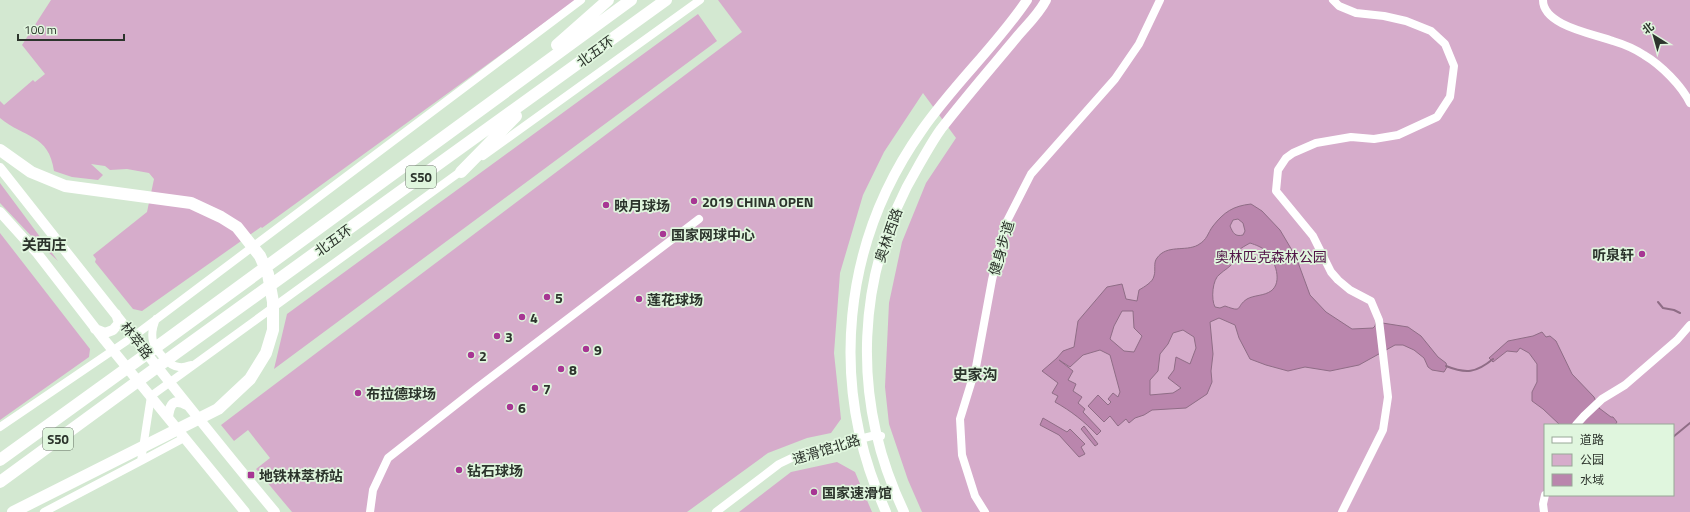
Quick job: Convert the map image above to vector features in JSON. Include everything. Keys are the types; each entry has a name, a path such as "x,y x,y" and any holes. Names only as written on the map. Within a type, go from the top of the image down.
{"highway":[{"path":"502,94 608,0"},
{"name":"北五环","path":"0,460 631,0"},
{"name":"北五环","path":"0,482 116,396 666,0"},
{"path":"461,172 540,91"},
{"path":"0,150 31,172 65,186 191,203 221,217 236,227 260,256 268,274 273,302 273,330 266,353 250,379 218,409 13,512"}],"main road":[{"name":"奥林西路","path":"886,512 870,472 861,438 853,393 851,334 860,265 878,207 901,164 922,130 1027,0"},
{"name":"奥林西路","path":"904,512 883,462 867,381 868,324 872,284 892,217 910,179 940,131 1046,0"},
{"name":"林萃路","path":"0,168 134,336 169,383 274,512"},
{"name":"林萃路","path":"0,212 37,253 96,329 245,512"},
{"path":"96,329 105,333 113,330 119,323 116,314"},
{"path":"168,417 169,408 174,402 180,402 187,405"}],"street":[{"path":"0,428 134,336 581,0"},
{"path":"141,461 151,396 700,0"},
{"name":"健身步道","path":"985,512 975,496 962,455 960,419 976,367 992,280 1005,225 1031,174 1115,79 1139,44 1160,0"},
{"path":"1333,0 1339,6 1356,13 1384,16 1406,21 1431,31 1445,44 1454,66 1450,98 1437,117 1421,126 1398,135 1374,138 1351,137 1316,143 1286,158 1278,170 1276,191 1313,236 1331,272 1350,290 1371,301 1379,320 1388,397 1383,430 1342,512"},
{"path":"1542,0 1547,12 1558,21 1570,27 1614,41 1644,55 1674,80 1690,104"},
{"path":"370,512 374,490 388,458 459,401 699,219"},
{"path":"156,319 153,327 154,342 170,364 179,367 195,365"},
{"path":"1577,424 1599,402 1624,385 1680,336 1690,325"},
{"name":"速滑馆北路","path":"716,512 779,464 802,453 861,438 878,436"},
{"path":"44,512 184,438"},
{"path":"1544,512 1543,504 1545,496"}],"green space":[{"path":"51,0 576,0 262,228 261,227 142,311 133,309 95,262 96,259 93,255 147,212 154,179 149,173 127,169 110,170 105,166 91,164 103,175 98,180 72,177 54,171 47,150 41,143 9,125 0,118 0,101 4,105 33,80 35,82 45,74 22,45"},
{"name":"奥林匹克森林公园","path":"718,0 1690,0 1690,512 922,512 908,480 889,424 885,387 889,303 902,242 926,183 956,138 923,93 884,152 863,195 840,273 834,353 841,419 831,433 807,438 768,453 687,512 292,512 256,469 270,458 248,430 234,441 221,425 742,32"},
{"path":"698,14 717,41 274,369 287,314"},
{"path":"0,183 58,261 35,240 0,203"},
{"path":"0,233 90,349 89,357 0,420"},
{"name":"国家速滑馆","path":"837,462 855,472 872,512 739,512 791,472"}],"water":[{"path":"1251,204 1262,211 1280,230 1296,257 1310,295 1326,312 1352,329 1373,328 1376,322 1408,327 1421,336 1438,357 1446,363 1447,367 1444,372 1432,370 1428,367 1424,358 1414,350 1403,345 1395,345 1359,365 1330,371 1305,367 1288,371 1250,359 1239,338 1235,325 1219,318 1210,322 1213,354 1211,371 1212,382 1207,394 1186,408 1152,410 1135,418 1129,423 1126,419 1118,426 1110,416 1104,422 1088,406 1098,395 1108,405 1111,402 1108,399 1113,393 1118,397 1120,392 1110,355 1100,350 1083,355 1070,367 1059,360 1073,371 1068,380 1076,384 1073,391 1082,397 1078,403 1085,409 1083,412 1101,431 1097,435 1077,417 1055,402 1058,396 1052,393 1058,383 1042,371 1063,351 1074,347 1078,321 1107,287 1122,284 1126,299 1137,301 1139,290 1152,280 1155,274 1155,262 1161,254 1166,251 1198,245 1204,241 1213,226 1225,213 1239,206","holes":["1238,219 1243,223 1245,231 1243,235 1236,235 1233,232 1230,226 1233,220","1250,243 1261,247 1267,252 1275,266 1277,277 1275,287 1268,293 1247,299 1237,309 1225,306 1220,308 1215,307 1213,295 1215,280 1233,263 1235,255","1122,311 1133,311 1134,328 1142,336 1134,352 1124,351 1110,339 1114,326","1183,330 1194,337 1196,348 1190,364 1176,357 1174,370 1168,378 1181,388 1173,393 1150,395 1150,380 1158,371 1160,354 1168,344 1173,333"]},
{"path":"1542,332 1546,337 1550,336 1556,341 1572,374 1594,397 1599,408 1613,417 1617,422 1616,424 1559,424 1532,401 1532,392 1537,382 1537,364 1529,353 1520,348 1517,352 1507,351 1493,362 1489,358 1508,341 1533,336"},
{"path":"1043,418 1067,432 1070,429 1085,444 1081,447 1085,454 1079,457 1059,435 1040,425"},
{"path":"1084,426 1098,444 1095,446 1081,429"}],"waterway":[{"path":"1658,302 1663,308 1680,313"},
{"path":"1446,366 1453,369 1471,371 1487,364 1493,359"},
{"path":"1674,436 1690,423"}],"place":[{"name":"2019 CHINA OPEN","path":"694,201"},
{"name":"映月球场","path":"606,205"},
{"name":"国家网球中心","path":"663,234"},
{"name":"听泉轩","path":"1642,254"},
{"name":"5","path":"547,297"},
{"name":"莲花球场","path":"639,299"},
{"name":"4","path":"522,317"},
{"name":"3","path":"497,336"},
{"name":"9","path":"586,349"},
{"name":"2","path":"471,355"},
{"name":"8","path":"561,369"},
{"name":"7","path":"535,388"},
{"name":"布拉德球场","path":"358,393"},
{"name":"6","path":"510,407"},
{"name":"钻石球场","path":"459,470"},
{"name":"地铁林萃桥站","path":"251,475"},
{"name":"国家速滑馆","path":"814,492"}],"district":[{"name":"关西庄","path":"44,244"},
{"name":"史家沟","path":"975,374"}]}
